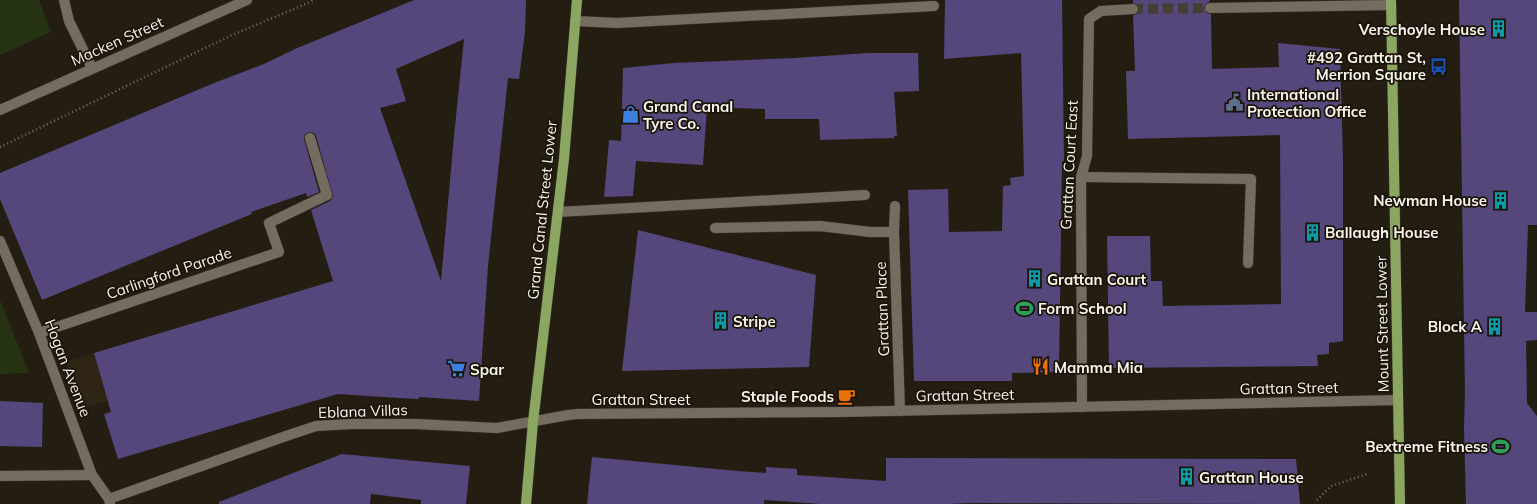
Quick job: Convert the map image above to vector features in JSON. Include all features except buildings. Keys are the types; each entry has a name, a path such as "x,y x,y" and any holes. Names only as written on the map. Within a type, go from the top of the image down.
{"main road":[{"name":"Grand Canal Street Lower","path":"526,504 564,159 577,0"},
{"name":"Mount Street Lower","path":"1391,2 1400,504"}],"street":[{"path":"64,0 68,20 92,68"},
{"name":"Macken Street","path":"0,110 247,0"},
{"path":"1210,8 1391,2"},
{"path":"575,21 618,24 934,6"},
{"name":"Grattan Court East","path":"1082,407 1081,177 1087,156 1089,19 1101,11 1133,9"},
{"name":"Carlingford Parade","path":"39,333 279,252 269,223 327,195 310,138"},
{"path":"1081,177 1250,179 1248,264"},
{"path":"558,212 864,195"},
{"name":"Grattan Place","path":"895,206 894,232 900,411"},
{"path":"715,228 820,226 870,232 894,232"},
{"name":"Hogan Avenue","path":"0,241 39,333 92,475 110,502"},
{"name":"Grattan Street","path":"534,422 578,414 900,411 1398,400"},
{"name":"Eblana Villas","path":"110,502 316,426 416,424 497,428 534,422"},
{"path":"0,476 92,475"}],"path":[{"path":"0,147 230,36 315,0"},
{"path":"1317,500 1331,486 1367,474"}],"shaded area":[{"path":"94,353 108,401 80,409 66,361"}],"green space":[{"path":"0,0 39,0 51,32 0,55"},
{"path":"0,300 29,373 0,374"}],"tunnel":[{"path":"1133,9 1210,8"}],"place":[{"name":"Verschoyle House","path":"1498,29"},
{"name":"#492 Grattan St, Merrion Square","path":"1439,66"},
{"name":"International Protection Office","path":"1234,103"},
{"name":"Grand Canal Tyre Co.","path":"630,115"},
{"name":"Newman House","path":"1500,200"},
{"name":"Ballaugh House","path":"1312,232"},
{"name":"Grattan Court","path":"1034,279"},
{"name":"Form School","path":"1025,308"},
{"name":"Stripe","path":"720,321"},
{"name":"Block A","path":"1495,326"},
{"name":"Mamma Mia","path":"1041,367"},
{"name":"Spar","path":"457,369"},
{"name":"Staple Foods","path":"847,396"},
{"name":"Bextreme Fitness","path":"1501,446"},
{"name":"Grattan House","path":"1186,477"}]}
